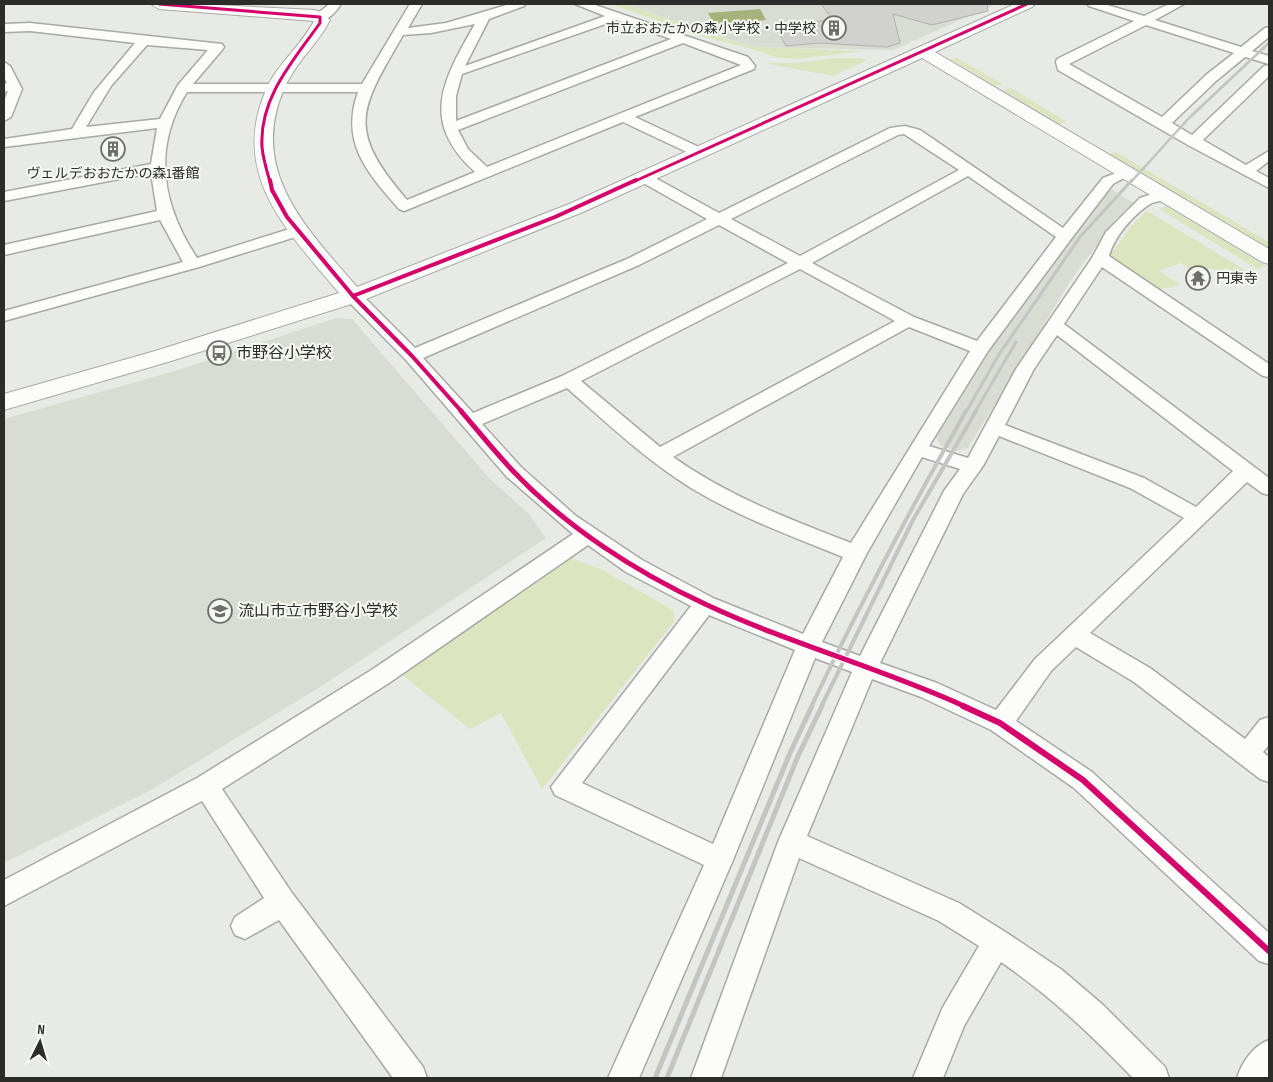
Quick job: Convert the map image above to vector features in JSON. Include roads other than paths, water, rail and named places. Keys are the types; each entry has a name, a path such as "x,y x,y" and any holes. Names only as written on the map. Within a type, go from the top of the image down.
{"street":[{"path":"158,4 212,10 320,17 329,12 335,4"},
{"path":"416,4 366,88 358,116 358,134 363,152 381,179 404,206 749,66 744,60 581,4"},
{"path":"399,32 452,26 484,18 520,4"},
{"path":"4,402 163,356 353,296 522,230 1027,4"},
{"path":"1093,4 1269,60"},
{"path":"1178,4 1062,65 1269,184"},
{"path":"458,70 466,70 617,16"},
{"path":"320,17 320,23 275,88 265,110 262,148 272,190 287,217 353,296 412,356 514,472 558,511 634,566 705,604 808,646 929,690 1000,723 1083,780 1269,951"},
{"path":"484,18 458,70 447,100 447,119 456,142 464,154 486,174"},
{"path":"4,28 30,27 144,41 218,47 183,88 174,102 165,123 158,168 166,214 193,264"},
{"path":"1163,124 1211,78 1269,31"},
{"path":"451,128 683,39"},
{"path":"77,132 89,106 107,80 144,41"},
{"path":"922,51 1269,258"},
{"path":"4,66 9,86 4,117"},
{"path":"1193,142 1269,69"},
{"path":"183,88 366,88"},
{"path":"624,117 698,152"},
{"path":"4,143 77,132 165,123"},
{"path":"412,356 633,262 899,130 915,133 1065,236"},
{"path":"1246,171 1269,155"},
{"path":"4,196 158,168"},
{"path":"471,421 569,380 802,262 969,170"},
{"path":"623,1078 720,860 808,646 856,553 917,449 980,349 1108,181 1126,173"},
{"path":"643,177 802,262 908,322 980,349"},
{"path":"706,1078 792,842 866,667 954,491 973,466 992,427 1054,324 1100,258 1101,250 1127,218 1146,201 1164,195"},
{"path":"4,250 166,214"},
{"path":"4,316 193,264 299,231"},
{"path":"1100,258 1269,372"},
{"path":"659,456 908,322"},
{"path":"1054,324 1269,488"},
{"path":"569,380 659,456 715,493 772,520 856,553"},
{"path":"992,427 1137,483 1198,517"},
{"path":"917,449 973,466"},
{"path":"1000,723 1043,665 1076,636 1246,471"},
{"path":"4,894 206,786 381,676 588,534"},
{"path":"705,604 564,787 720,860"},
{"path":"1076,636 1142,675 1248,753 1269,771"},
{"path":"1248,753 1269,727"},
{"path":"206,786 282,902 412,1078"},
{"path":"792,842 949,912 997,942 1052,980 1093,1015 1154,1078"},
{"path":"245,926 282,902"},
{"path":"928,1078 953,1017 997,942"},
{"path":"1252,1078 1269,1055"}],"railway":[{"path":"1131,182 1189,118 1269,43"},
{"path":"966,412 998,356 1080,237 1132,180"},
{"path":"975,412 1016,342"},
{"path":"811,707 886,558 966,411"},
{"path":"821,707 913,520 976,411"},
{"path":"655,1078 790,753 812,706"},
{"path":"667,1078 798,756 822,706"}],"place":[{"name":"市立おおたかの森小学校・中学校","path":"834,28"},
{"name":"ヴェルデおおたかの森1番館","path":"113,149"},
{"name":"円東寺","path":"1198,278"},
{"name":"市野谷小学校","path":"219,353"},
{"name":"流山市立市野谷小学校","path":"220,611"}]}
